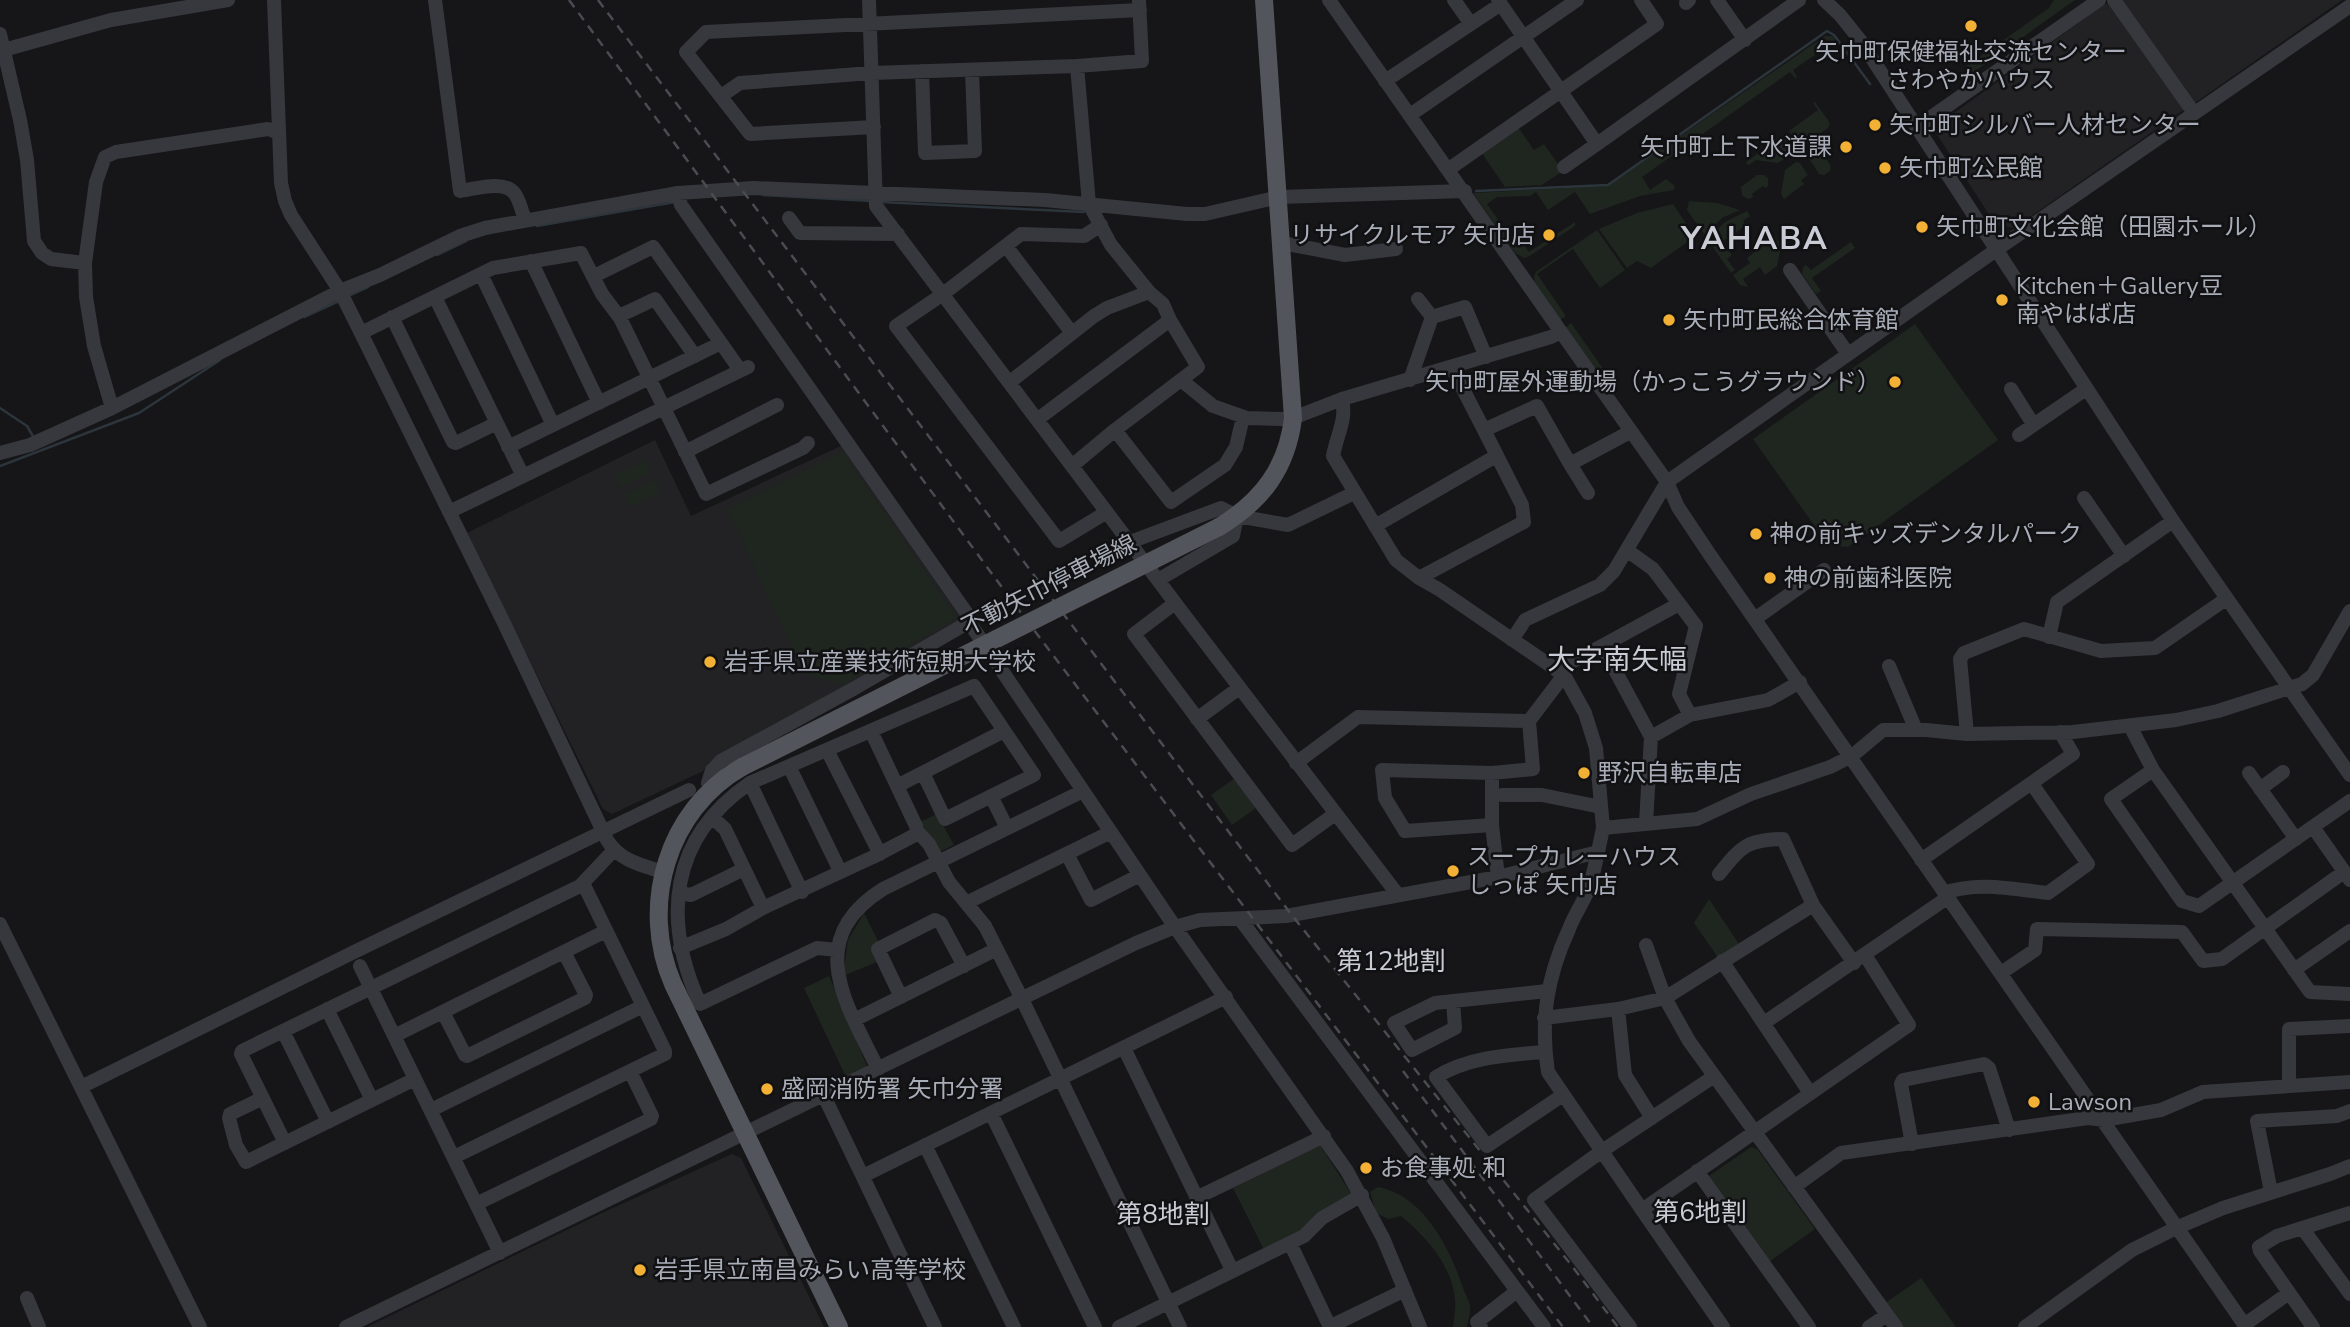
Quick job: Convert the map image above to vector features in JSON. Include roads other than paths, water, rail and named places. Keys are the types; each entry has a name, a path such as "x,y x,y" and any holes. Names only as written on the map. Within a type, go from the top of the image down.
{"main road":[{"name":"不動矢巾停車場線","path":"839,1327 668,971 658,921 663,872 680,829 711,790 746,775 1219,527 1237,516 1271,481 1283,461 1291,439 1293,418 1264,0"}],"street":[{"path":"2,51 111,20 228,0"},
{"path":"274,0 281,183 287,207 342,295 603,832 614,850 628,860 663,872"},
{"path":"435,0 460,191 501,186 510,188 516,195 525,220"},
{"path":"869,0 876,198 898,234 1398,895"},
{"path":"1329,0 1667,482 1678,507 2245,1326 2289,1293"},
{"path":"1454,0 1471,24"},
{"path":"1410,116 1577,0"},
{"path":"1449,169 1657,24 1641,0"},
{"path":"1717,0 1745,40"},
{"path":"1563,167 1799,0"},
{"path":"1824,0 1860,40 2173,521 2350,775"},
{"path":"1917,127 2099,0"},
{"path":"2114,0 2194,113"},
{"path":"1385,81 1500,2 1597,144"},
{"path":"721,96 740,83 872,73 1077,66 1142,61 1139,5 871,24 706,32 686,52 750,134 874,127"},
{"path":"1512,640 1525,620 1600,585 1614,571 1667,482 1996,250 2350,6"},
{"path":"0,34 27,160 34,241 42,253 51,259 85,263"},
{"path":"1073,466 1115,430 1198,367 1163,304 1149,292 1111,245 1095,213 1077,66"},
{"path":"922,71 925,153 975,151 972,70"},
{"path":"112,408 94,346 86,298 85,263 96,182 105,157 116,152 268,130 279,133"},
{"path":"0,453 36,442 112,408 460,236 525,220 753,188 1095,213 1187,214 1205,214 1279,197 1465,191"},
{"path":"679,199 970,618 969,622 1175,926 1324,1136 1362,1195 1420,1327"},
{"path":"1095,213 1084,236 1021,234 897,326 1059,541 1107,512"},
{"path":"789,218 800,233 898,234"},
{"path":"1282,243 1345,255 1396,249"},
{"path":"1006,246 1072,333"},
{"path":"449,512 744,368 722,343 653,247 594,276"},
{"path":"361,333 496,267 581,253 602,294 619,316 706,494 709,495 803,449 808,443"},
{"path":"531,261 599,403"},
{"path":"1790,270 1848,355"},
{"path":"481,274 553,425"},
{"path":"1010,382 1107,308 1149,292"},
{"path":"435,297 523,477"},
{"path":"619,316 655,299 695,356"},
{"path":"1418,299 1432,317"},
{"path":"1432,317 1465,307 1486,357"},
{"path":"392,317 453,443 497,423"},
{"path":"1410,380 1432,317"},
{"path":"1038,419 1170,320"},
{"path":"1181,380 1213,406 1243,417 1293,418 1342,398 1452,368 1561,332"},
{"path":"508,447 722,343"},
{"path":"1419,578 1524,522 1522,505 1452,368"},
{"path":"2019,435 2086,389"},
{"path":"2011,390 2033,424"},
{"path":"1342,398 1346,414 1333,456 1396,560 1560,673 1585,713 1596,748 1602,828 1590,887 1569,928 1547,991 1544,1018 1548,1072 1723,1327"},
{"path":"685,452 777,405"},
{"path":"1484,430 1537,406 1588,493"},
{"path":"1115,430 1171,502 1225,465 1236,447 1243,417"},
{"path":"1570,464 1630,432"},
{"path":"1375,526 1496,456"},
{"path":"1130,542 1221,508 1237,516 1289,525 1354,493"},
{"path":"2084,498 2124,556"},
{"path":"1158,580 1233,536 1237,516"},
{"path":"2049,636 2057,602 2173,521"},
{"path":"1628,551 1653,569 1696,626 1679,694 1690,715"},
{"path":"1756,618 1824,570"},
{"path":"1967,734 1960,659 1964,653 2024,629 2101,651 2155,648 2226,599"},
{"path":"1175,603 1134,634 1292,845 1335,814"},
{"path":"1492,825 1405,831 1385,797 1382,770 1492,773 1533,769 1529,721 1560,673 1602,646 1679,604"},
{"path":"1602,828 1697,819 1751,794 1830,767 1852,756 1884,730 1967,734 2060,733 2176,720 2218,711 2302,684 2313,675 2350,611"},
{"path":"711,790 708,783 712,770 721,761 969,622"},
{"path":"1602,646 1651,737 1646,823"},
{"path":"1889,666 1916,730"},
{"path":"1651,737 1690,715 1768,701 1800,682"},
{"path":"838,950 817,948 700,1004 680,948 677,908 678,893 698,837 712,817 732,797 746,775 789,766 974,686 1034,775 945,820 923,773"},
{"path":"1198,719 1239,688"},
{"path":"1296,763 1359,717 1529,721"},
{"path":"2130,726 2153,770 2310,992 2350,993"},
{"path":"871,731 917,831 924,836 948,882 979,917 997,949 1180,1327"},
{"path":"897,786 1004,731"},
{"path":"1922,860 2073,754 2060,733"},
{"path":"827,750 880,854"},
{"path":"789,766 840,871"},
{"path":"2153,770 2111,799 2182,901 2199,906 2350,801"},
{"path":"2260,789 2283,772"},
{"path":"1492,773 1492,825 1498,877"},
{"path":"2249,773 2295,839"},
{"path":"746,775 803,892"},
{"path":"1764,1023 1860,959 1945,895 1960,887 1983,886 2048,894 2088,864 2032,784"},
{"path":"81,1087 689,790"},
{"path":"878,1069 838,981 838,950 849,921 869,898 1083,791"},
{"path":"1502,795 1542,795 1601,807"},
{"path":"991,796 1007,828"},
{"path":"712,817 725,829 763,908"},
{"path":"2001,974 2035,950 2037,929 2182,932 2203,961 2222,959 2347,876 2313,827"},
{"path":"680,948 726,929 763,908 803,892 840,871 880,854 915,835 917,831"},
{"path":"966,903 1111,832"},
{"path":"1642,1210 1909,1025 1860,959 1813,905 1783,839 1760,840 1742,848 1719,874"},
{"path":"285,1143 241,1054 242,1051 583,883 614,850"},
{"path":"346,1327 1175,926 1200,920 1286,916 1498,877 1598,852"},
{"path":"1067,854 1091,900 1140,875"},
{"path":"678,893 691,895 744,869"},
{"path":"454,1157 666,1051 583,883"},
{"path":"1544,1018 1618,1009 1665,998 1813,905"},
{"path":"1240,919 1544,1327"},
{"path":"901,997 878,949 889,943 936,920 941,923 964,966"},
{"path":"0,924 200,1327"},
{"path":"394,1036 606,931"},
{"path":"2294,970 2350,931"},
{"path":"1646,945 1665,998 1689,1041 1896,1327"},
{"path":"854,1020 997,949"},
{"path":"443,1012 467,1056 573,1004 586,995 564,952"},
{"path":"1721,961 1810,1093"},
{"path":"360,967 500,1253"},
{"path":"1453,1001 1547,991"},
{"path":"863,1176 1226,997"},
{"path":"430,1110 643,1006"},
{"path":"327,1009 372,1100"},
{"path":"1618,1009 1625,1075 1652,1118"},
{"path":"2289,1086 2288,1029 2350,1026"},
{"path":"284,1031 328,1122"},
{"path":"1124,1048 1233,1270"},
{"path":"1545,1052 1492,1057 1452,1067 1436,1077 1487,1146 1563,1095"},
{"path":"1912,1143 1901,1084 1903,1080 1984,1064 1989,1068 2009,1130"},
{"path":"476,1204 651,1119 652,1116 630,1071"},
{"path":"1630,1327 1534,1200 1713,1077"},
{"path":"263,1098 230,1114 233,1138 246,1162 415,1079"},
{"path":"1794,1187 1841,1153 2088,1118 2104,1120 2161,1110 2203,1091 2350,1082"},
{"path":"824,1096 935,1327"},
{"path":"2271,1192 2257,1121 2337,1116 2350,1111"},
{"path":"991,1113 1095,1327"},
{"path":"1196,1198 1324,1136"},
{"path":"925,1145 1014,1327"},
{"path":"2025,1327 2132,1250 2176,1228 2223,1208 2350,1166"},
{"path":"1698,1171 1809,1327"},
{"path":"1119,1327 1304,1236 1322,1218 1362,1195"},
{"path":"2313,1327 2259,1247 2269,1238 2350,1213"},
{"path":"2304,1229 2350,1294"},
{"path":"1290,1243 1329,1327 1405,1290"},
{"path":"1480,1327 1477,1322 1517,1291"},
{"path":"27,1297 39,1327"},
{"path":"1869,1327 1887,1315"}],"waterway":[{"path":"1476,191 1608,185 1827,31 1834,35 1870,84"},
{"path":"763,195 871,201"},
{"path":"537,226 675,202"},
{"path":"881,202 1084,212"},
{"path":"437,255 466,241"},
{"path":"348,296 368,287"},
{"path":"304,317 339,301"},
{"path":"0,466 139,413 220,360"},
{"path":"0,408 27,426 34,438"}],"railway":[{"path":"569,0 1018,609 1563,1327"},
{"path":"598,0 1291,914 1618,1327"},
{"path":"1403,1071 1593,1327"}],"place":[{"name":"矢巾町保健福祉交流センター さわやかハウス","path":"1971,26"},
{"name":"矢巾町シルバー人材センター","path":"1875,125"},
{"name":"矢巾町上下水道課","path":"1846,147"},
{"name":"矢巾町公民館","path":"1885,168"},
{"name":"矢巾町文化会館（田園ホール）","path":"1922,227"},
{"name":"リサイクルモア 矢巾店","path":"1549,235"},
{"name":"Kitchen＋Gallery豆 南やはば店","path":"2002,300"},
{"name":"矢巾町民総合体育館","path":"1669,320"},
{"name":"矢巾町屋外運動場（かっこうグラウンド）","path":"1895,382"},
{"name":"神の前キッズデンタルパーク","path":"1756,534"},
{"name":"神の前歯科医院","path":"1770,578"},
{"name":"岩手県立産業技術短期大学校","path":"710,662"},
{"name":"野沢自転車店","path":"1584,773"},
{"name":"スープカレーハウス しっぽ 矢巾店","path":"1453,871"},
{"name":"盛岡消防署 矢巾分署","path":"767,1089"},
{"name":"Lawson","path":"2034,1102"},
{"name":"お食事処 和","path":"1366,1168"},
{"name":"岩手県立南昌みらい高等学校","path":"640,1270"}],"district":[{"name":"YAHABA","path":"1755,238"},
{"name":"大字南矢幅","path":"1617,660"},
{"name":"第12地割","path":"1391,961"},
{"name":"第6地割","path":"1700,1212"},
{"name":"第8地割","path":"1163,1214"}]}
